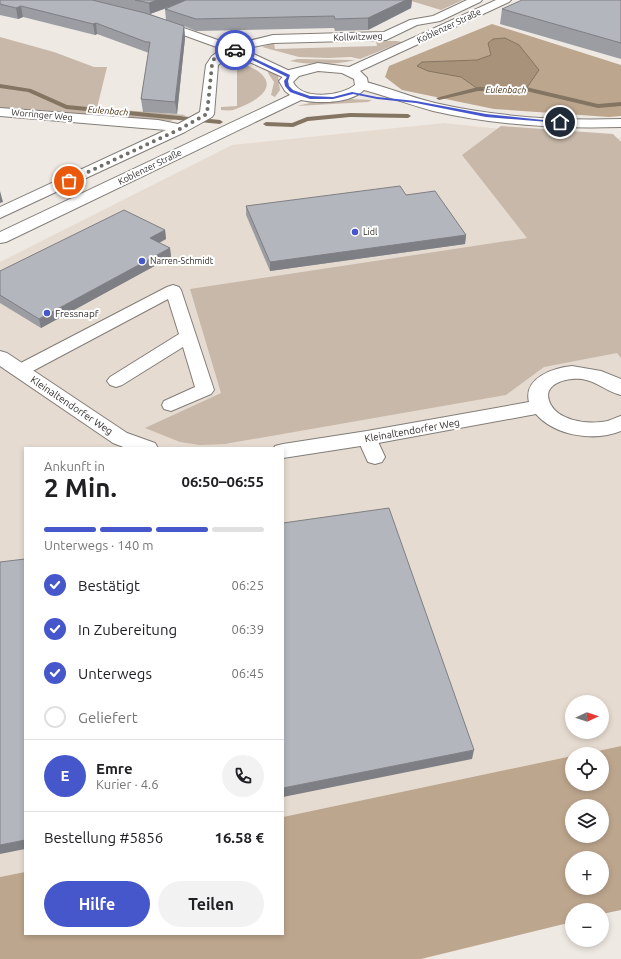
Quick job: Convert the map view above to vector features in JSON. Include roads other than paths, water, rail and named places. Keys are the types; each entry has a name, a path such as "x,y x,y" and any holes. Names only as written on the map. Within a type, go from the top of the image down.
{"street":[{"name":"Kollwitzweg","path":"232,49 257,41 273,39 386,36 414,22 436,19 476,0"},
{"name":"Koblenzer Straße","path":"350,71 505,0"},
{"path":"165,14 147,19 232,49 308,68 330,67 350,71 357,75 361,80 357,89 344,96 322,98 300,95 292,91 287,86 286,81 289,76 308,68"},
{"path":"232,49 289,76"},
{"path":"0,213 184,127 207,114 212,65 214,59 232,49"},
{"path":"357,89 377,98 416,102 486,116 565,122 621,123"},
{"name":"Koblenzer Straße","path":"0,238 300,95"},
{"name":"Worringer Weg","path":"0,112 184,127"},
{"name":"Kleinaltendorfer Weg","path":"0,357 120,438 143,447"},
{"path":"621,388 602,377 587,373 572,372 558,374 547,380 540,388 538,397 542,407 549,416 561,423 575,428 590,430 605,429 621,423"},
{"name":"Kleinaltendorfer Weg","path":"284,451 367,438 542,407"}],"lane":[{"path":"20,370 173,290 205,390 171,405"},
{"path":"116,381 188,336"},
{"path":"367,438 375,457"}],"waterway":[{"name":"Eulenbach","path":"0,86 29,90 66,107 220,122"},
{"name":"Eulenbach","path":"439,98 478,89 526,89 598,106 621,104"},
{"name":"Eulenbach","path":"266,124 293,125 307,119 350,115 408,116"}],"place":[{"name":"Lidl","path":"355,232"},
{"name":"Narren-Schmidt","path":"142,261"},
{"name":"Fressnapf","path":"47,313"}]}
